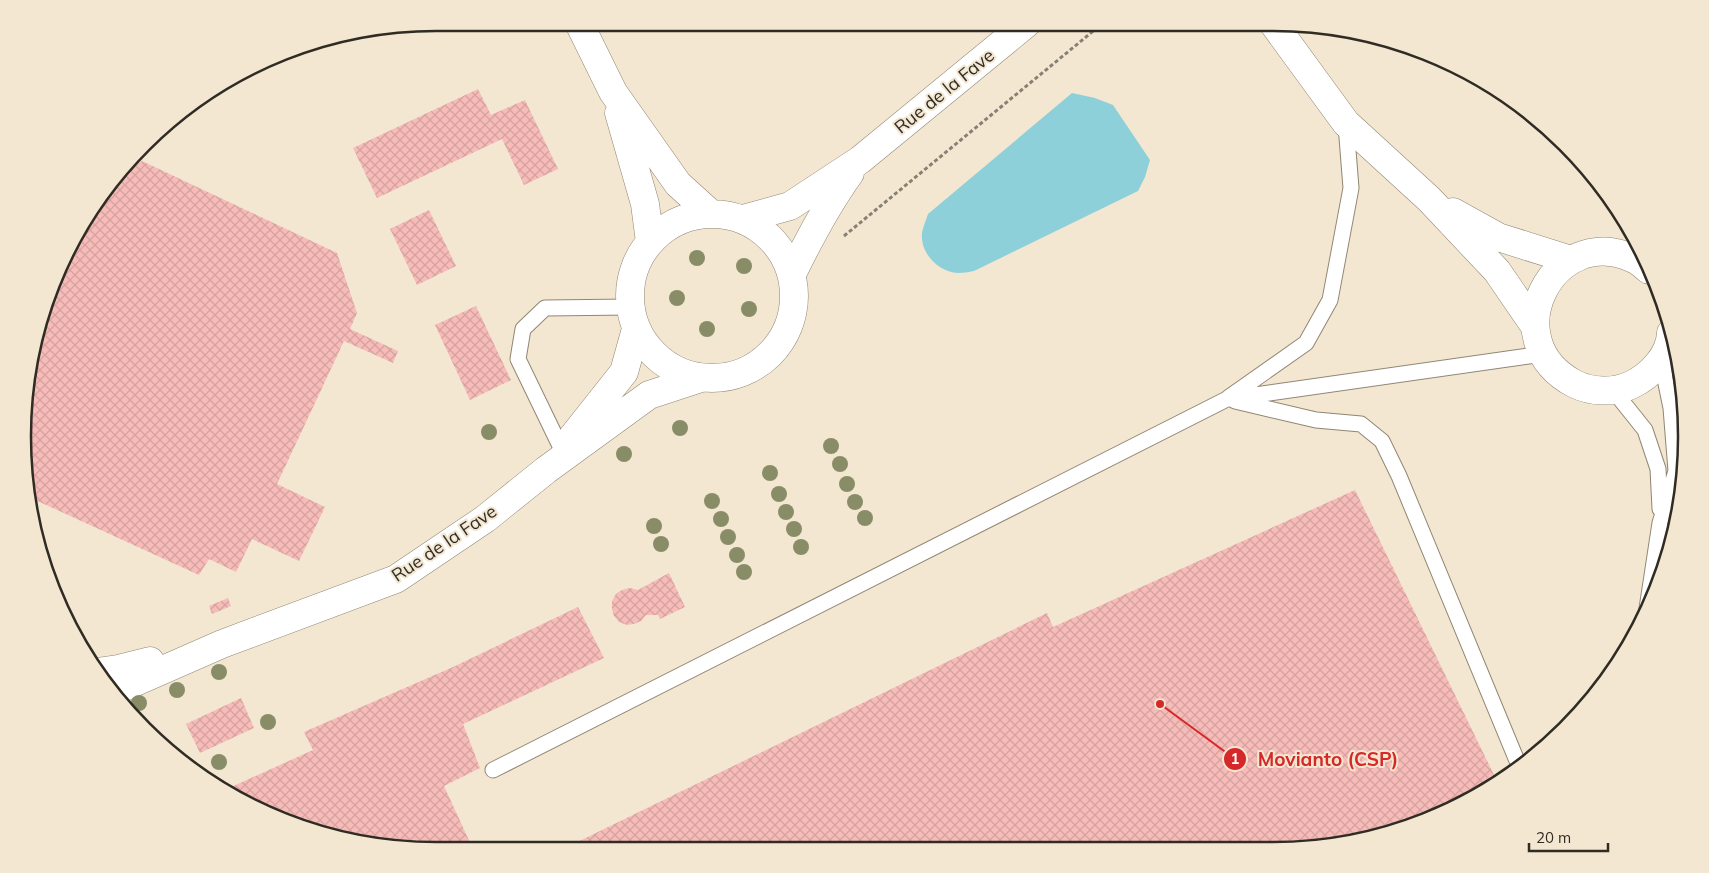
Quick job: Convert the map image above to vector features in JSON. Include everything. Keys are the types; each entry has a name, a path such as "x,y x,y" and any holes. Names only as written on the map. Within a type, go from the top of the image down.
{"main road":[{"path":"583,31 613,92 678,184 710,213"},
{"name":"Rue de la Fave","path":"743,219 790,206 860,160 1017,31"},
{"path":"1279,31 1346,123 1429,199 1497,271 1534,325 1543,354 1553,368 1565,379 1580,386 1596,390 1613,390 1628,386 1642,379 1653,369 1667,345"},
{"path":"613,92 645,204 650,242"},
{"name":"Rue de la Fave","path":"792,274 814,228 834,195 860,160"},
{"path":"1429,199 1498,237 1571,260"},
{"path":"710,213 727,214 743,219 765,232 782,251 792,274 794,300 789,325 777,347 756,366 729,377 701,378 674,369 652,353 633,318 630,284 637,261 650,242 667,227 688,217 710,213"},
{"path":"1534,325 1538,299 1551,277 1571,260 1590,253 1611,252 1638,262"},
{"name":"Rue de la Fave","path":"554,460 624,372 633,318"},
{"name":"Rue de la Fave","path":"120,689 222,644 396,578 485,519 554,460 649,395 701,378"},
{"name":"Rue de la Fave","path":"106,671 222,644"}],"lane":[{"path":"493,770 1227,399 1306,343 1330,300 1351,188 1346,123"},
{"path":"554,460 518,359 523,329 545,308 633,318"},
{"path":"1651,580 1660,523 1676,471 1671,408 1665,379 1667,345"},
{"path":"1227,399 1543,354"},
{"path":"1613,390 1645,430 1648,438 1658,469 1660,523"},
{"path":"1227,399 1316,420 1361,424 1382,441 1399,476 1517,760"}],"path":[{"path":"814,228 839,240 1093,31"}],"water":[{"path":"1072,93 1095,98 1113,105 1150,160 1138,191 974,271 951,272 937,265 927,254 922,240 922,231 928,214"}],"building":[{"path":"478,89 491,115 525,100 558,169 524,185 502,139 377,198 353,148"},
{"path":"142,161 337,253 357,313 350,329 398,351 393,363 344,341 277,484 325,507 299,561 252,539 236,572 209,559 199,575 37,501 32,463 32,410 39,357 45,332 62,281 73,257 100,211 137,163"},
{"path":"429,210 456,266 417,285 390,229"},
{"path":"476,306 511,380 470,400 435,325"},
{"path":"1355,490 1494,775 1452,800 1403,820 1352,834 1299,841 577,842 1047,613 1053,627"},
{"path":"669,573 685,607 660,619 658,615 646,615 641,621 634,624 627,625 619,622 614,616 612,609 612,601 616,594 630,588 638,590"},
{"path":"228,598 231,606 212,614 209,606"},
{"path":"578,607 604,658 463,724 480,768 444,786 470,842 410,841 357,834 281,811 233,786 313,750 304,732 453,667"},
{"path":"241,698 254,728 200,753 186,724"}],"place":[{"name":"Movianto (CSP)","path":"1160,704"}]}
